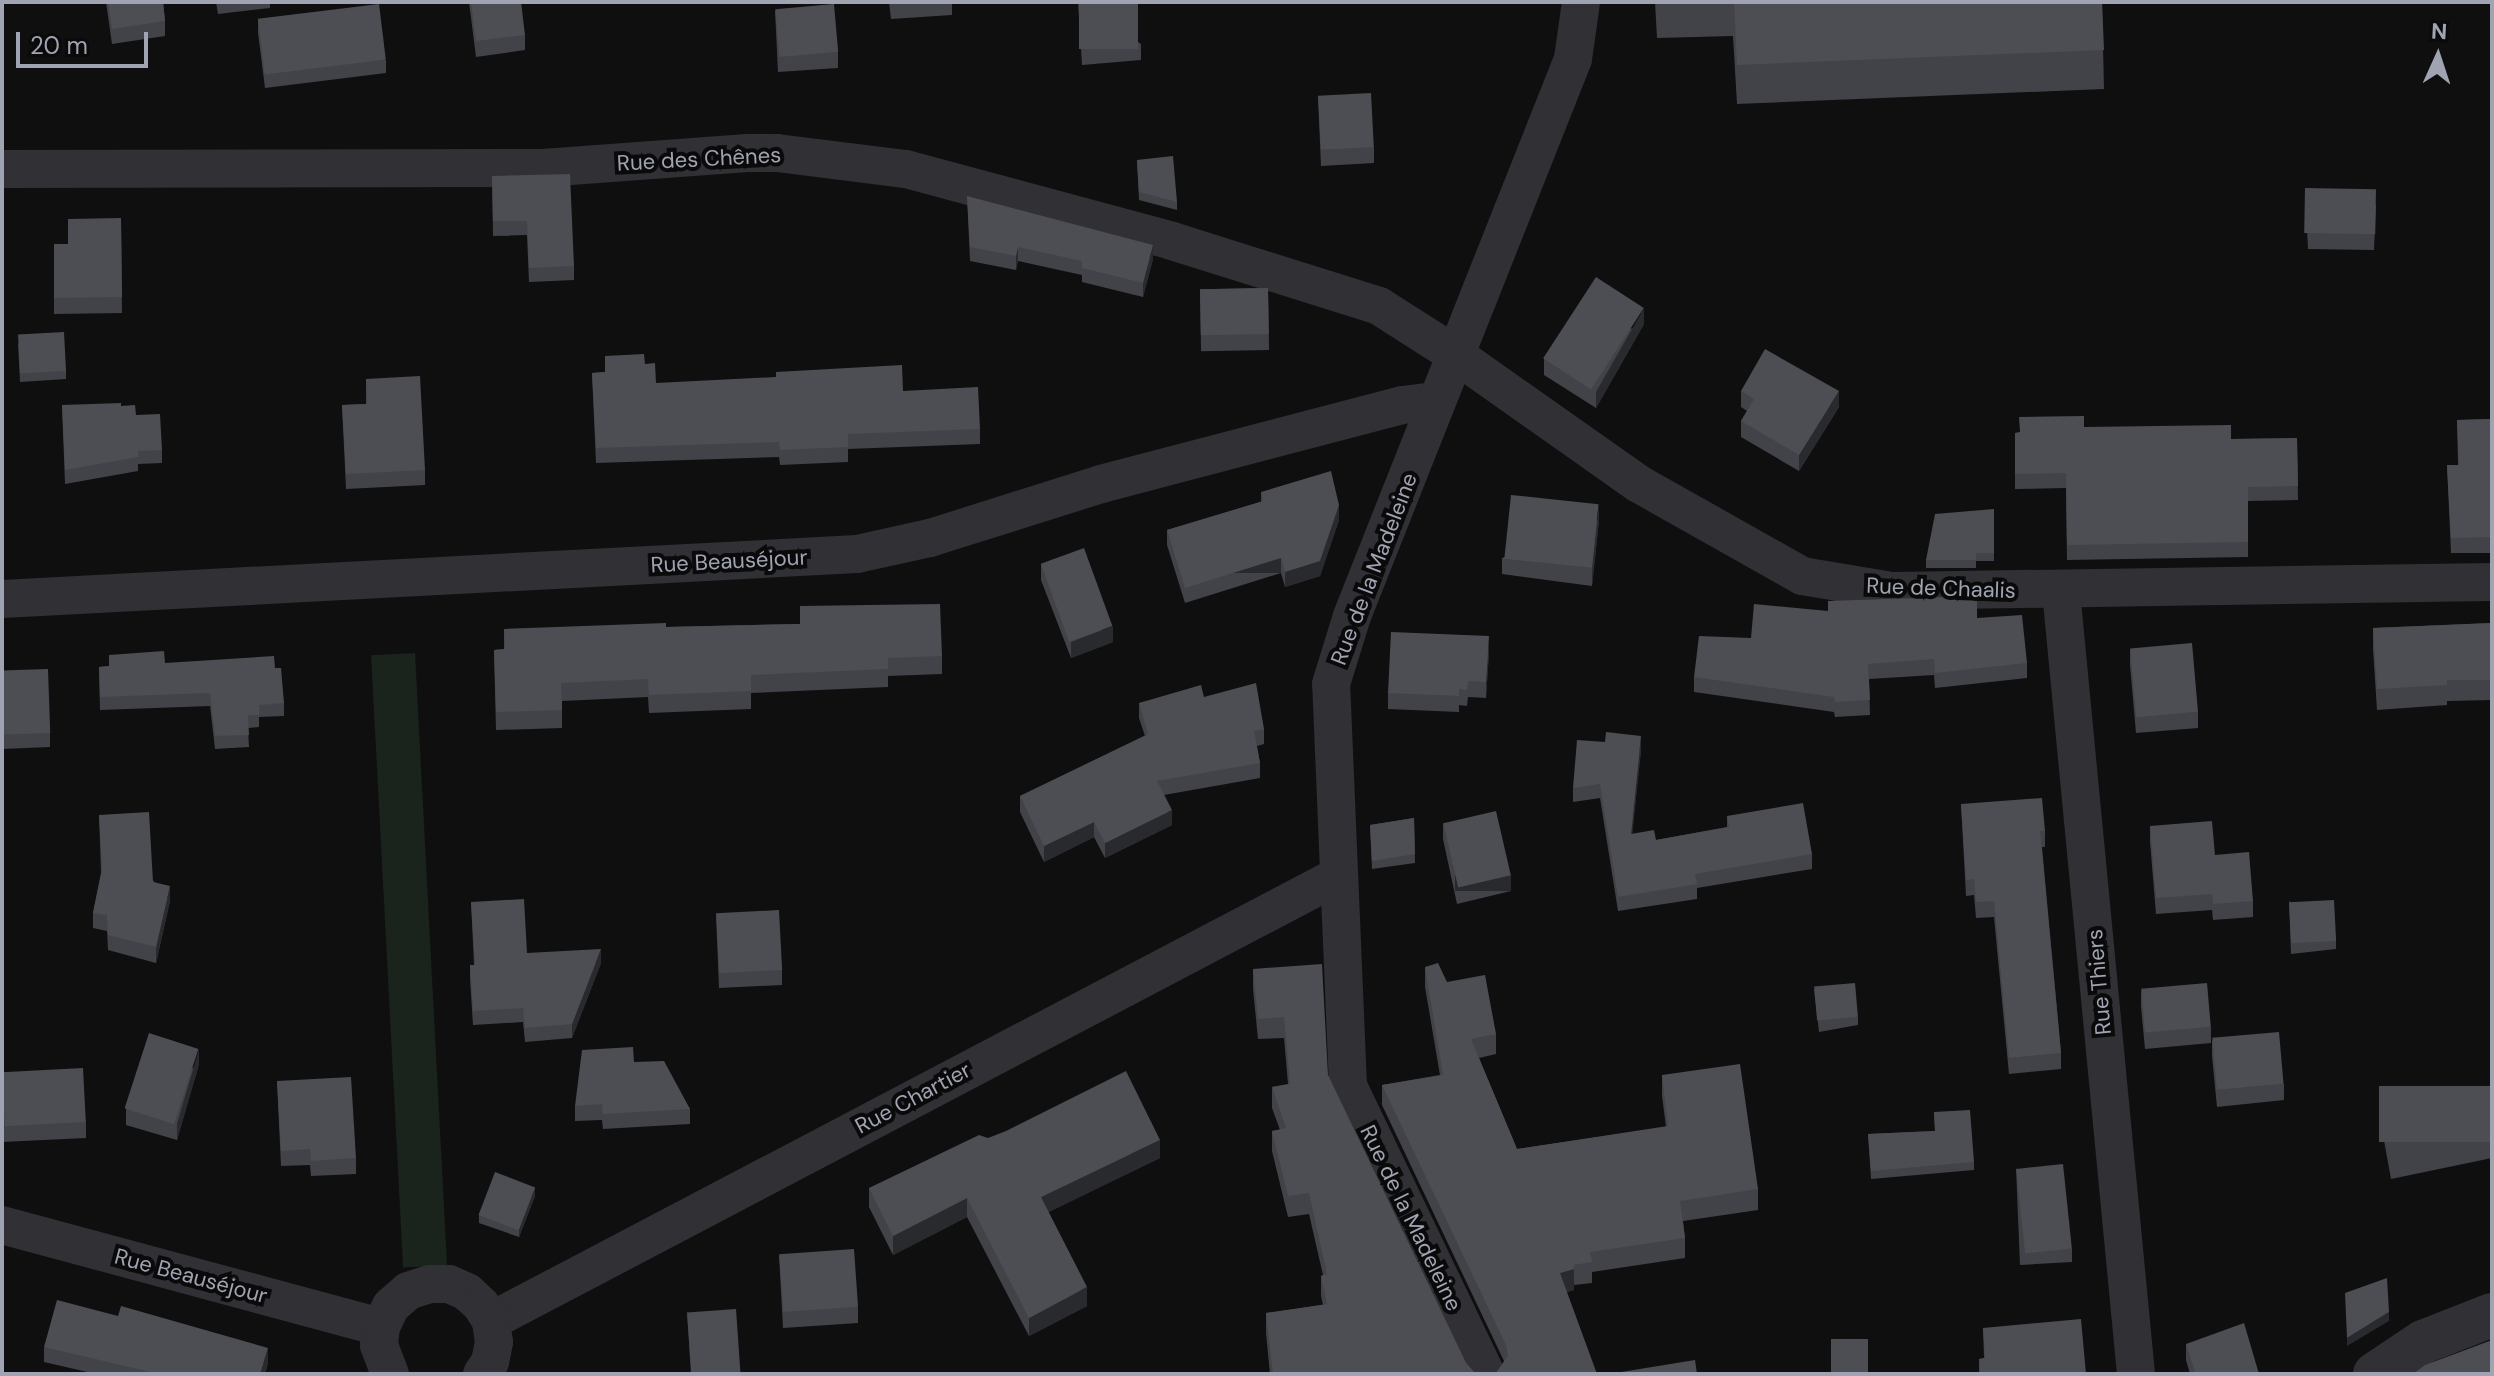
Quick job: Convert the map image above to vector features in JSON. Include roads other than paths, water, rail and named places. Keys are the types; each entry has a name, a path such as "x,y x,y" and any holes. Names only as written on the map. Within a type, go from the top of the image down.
{"street":[{"name":"Rue de la Madeleine","path":"1486,1374 1348,1086 1336,877 1331,684 1352,616 1573,59 1581,2"},
{"name":"Rue des Chênes","path":"2,169 543,168 777,153 906,169 1102,221 1379,306 1456,355"},
{"name":"Rue de Chaalis","path":"1456,355 1639,484 1802,576 1892,591 2061,591 2492,582"},
{"name":"Rue Beauséjour","path":"2,599 857,554 930,538 1146,472 1402,405 1437,401"},
{"name":"Rue Thiers","path":"2061,591 2136,1374"},
{"name":"Rue Chartier","path":"491,1321 1336,877"},
{"name":"Rue Beauséjour","path":"2,1225 381,1327"},
{"path":"390,1374 381,1354 381,1327 391,1306 408,1291 430,1284 449,1284 467,1292 481,1305 491,1321 494,1342 490,1362 482,1374"},
{"path":"2375,1374 2423,1342 2492,1315"}]}
